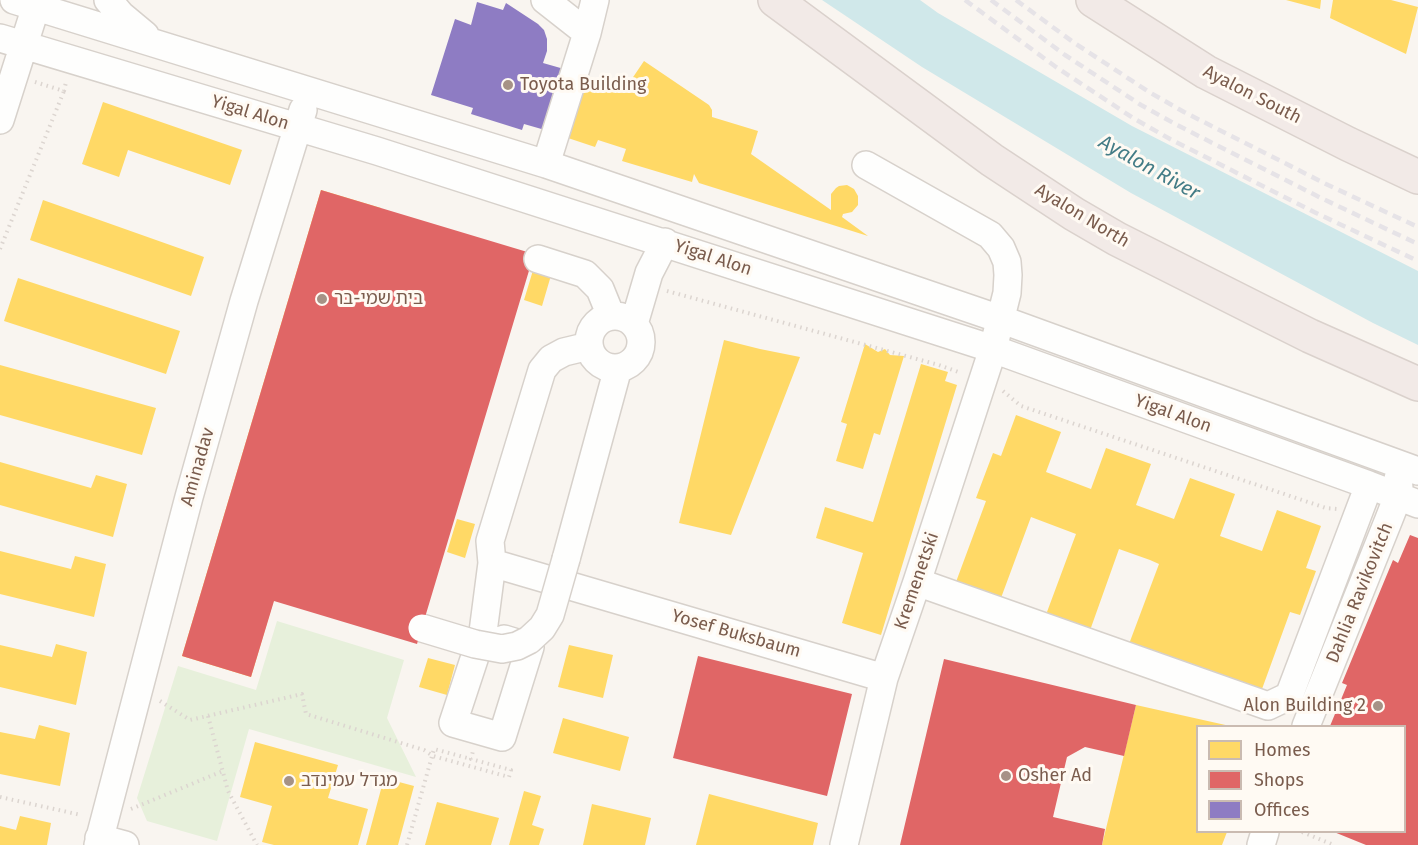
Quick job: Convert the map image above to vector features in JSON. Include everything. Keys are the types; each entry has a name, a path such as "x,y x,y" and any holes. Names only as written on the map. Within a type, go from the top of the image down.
{"highway":[{"name":"Ayalon North","path":"775,0 992,160 1074,214 1310,336 1418,384"},
{"name":"Ayalon South","path":"1093,0 1206,72 1418,177"}],"street":[{"path":"0,27 8,0"},
{"path":"108,0 121,15 153,42"},
{"path":"545,0 586,33"},
{"path":"546,164 595,0"},
{"path":"0,120 11,42 30,2"},
{"name":"Yigal Alon","path":"30,2 310,92 546,164 1000,319 1418,471"},
{"name":"Yigal Alon","path":"11,42 388,154 993,349 1364,497 1408,500"},
{"name":"Aminadav","path":"100,834 189,497 244,300 297,127 310,92"},
{"name":"Kremenetski","path":"844,845 884,678 993,349 1007,293 1008,275 1007,262 1001,248 990,235 866,165"},
{"path":"623,320 646,284 649,273 665,242"},
{"path":"538,259 585,274 600,289 623,320 639,330 642,339 638,355 626,366 610,368 596,360 589,346 592,330 604,318 623,320"},
{"path":"483,632 530,647 502,737 453,723 483,632 492,563 490,541 542,370 551,359 564,352 589,346"},
{"path":"422,628 475,644 502,649 517,646 529,640 542,628 550,615 618,368"},
{"path":"1388,459 1393,465 1408,500"},
{"path":"917,582 1268,706 1289,696 1364,497"},
{"name":"Dahlia Ravikovitch","path":"1306,725 1408,500"},
{"name":"Yosef Buksbaum","path":"492,563 884,678"},
{"path":"100,834 125,845"}],"path":[{"path":"0,249 64,92"},
{"path":"646,284 939,365 996,385 1021,406 1326,508 1364,497"},
{"path":"158,700 190,720 302,694 306,714 424,750 432,756 509,777 511,770 434,749 432,756 407,845"},
{"path":"208,716 228,791 256,845"},
{"path":"471,759 480,731"},
{"path":"0,797 100,834 223,771"},
{"path":"1307,833 1334,845"}],"green space":[{"path":"277,621 404,660 387,718 416,777 249,729 217,841 147,821 137,798 178,666 256,690"}],"water":[{"name":"Ayalon River","path":"822,0 920,0 938,13 1132,126 1418,271 1418,345 1131,193 922,67"}],"building: Homes":[{"path":"1286,0 1321,0 1320,9"},
{"path":"1333,0 1391,0 1418,7 1406,54 1330,18"},
{"path":"644,61 709,105 712,117 758,131 751,154 831,210 831,194 836,188 847,185 854,189 858,196 858,205 852,212 843,214 842,217 868,236 699,183 694,174 692,182 622,161 626,149 598,140 595,147 568,138 587,76 625,89"},
{"path":"103,102 242,150 230,185 128,150 119,177 82,164"},
{"path":"321,190 381,208 312,442 320,444 251,677 182,656"},
{"path":"43,200 204,257 191,296 30,240"},
{"path":"534,267 552,272 542,306 524,300"},
{"path":"18,278 180,331 166,374 4,321"},
{"path":"724,340 800,357 731,535 679,523"},
{"path":"865,344 878,352 885,349 890,355 904,356 880,435 874,433 863,469 836,461 847,424 841,422"},
{"path":"921,364 948,372 945,381 957,385 881,635 842,623 863,553 816,538 825,507 873,522"},
{"path":"0,365 156,408 142,455 0,415"},
{"path":"1016,415 1061,432 1046,472 1091,489 1106,448 1151,464 1136,505 1174,519 1190,478 1235,494 1220,536 1262,551 1277,510 1321,526 1306,568 1316,571 1300,615 1290,612 1258,700 1126,652 1159,564 1150,560 1119,549 1088,636 1044,620 1076,534 1031,517 998,606 953,590 986,501 976,498 993,453 1001,456"},
{"path":"0,462 91,488 96,475 127,484 113,537 0,505"},
{"path":"457,519 475,524 465,558 447,552"},
{"path":"0,551 71,569 75,556 106,564 94,617 0,594"},
{"path":"56,644 87,652 76,705 0,687 0,645 52,657"},
{"path":"569,645 613,655 603,698 558,687"},
{"path":"428,658 455,665 447,695 419,687"},
{"path":"1136,705 1226,725 1196,725 1196,833 1227,833 1222,845 1102,845"},
{"path":"563,718 629,737 620,771 553,753"},
{"path":"39,725 70,733 60,786 0,774 0,732 35,739"},
{"name":"מגדל עמינדב","path":"255,742 338,765 328,798 368,809 358,845 274,845 262,842 272,806 240,797"},
{"path":"384,778 414,786 398,845 366,845"},
{"path":"524,791 541,796 532,825 544,829 539,845 509,845"},
{"path":"709,794 818,823 813,845 696,845"},
{"path":"437,802 499,818 491,845 425,845"},
{"path":"592,804 651,818 645,845 583,845"},
{"path":"20,816 51,823 47,845 0,845 0,826 16,830"}],"building: Shops":[{"path":"321,190 534,254 417,644 274,601 251,677 182,656"},
{"name":"Alon Building 2","path":"1410,535 1418,538 1418,845 1366,845 1336,833 1406,833 1406,725 1330,725 1347,685 1342,683 1393,560 1398,563"},
{"path":"698,656 852,694 827,796 673,758"},
{"path":"944,659 1136,705 1124,756 1085,747 1067,757 1053,817 1105,829 1102,845 900,845"}],"building: Offices":[{"path":"477,2 503,10 506,3 544,30 547,51 543,63 564,69 545,130 524,124 522,130 471,114 473,108 431,95 455,19 471,25"}],"railway":[{"path":"965,0 1056,67 1133,118 1314,212 1418,261"},
{"path":"991,0 1065,55 1141,105 1321,198 1418,244"},
{"path":"1016,0 1073,42 1184,112 1328,185 1418,227"}],"place":[{"name":"Toyota Building","path":"508,85"},
{"name":"בית שמי-בר","path":"322,299"},
{"name":"Alon Building 2","path":"1378,706"},
{"name":"Osher Ad","path":"1006,776"},
{"name":"מגדל עמינדב","path":"289,781"}]}
